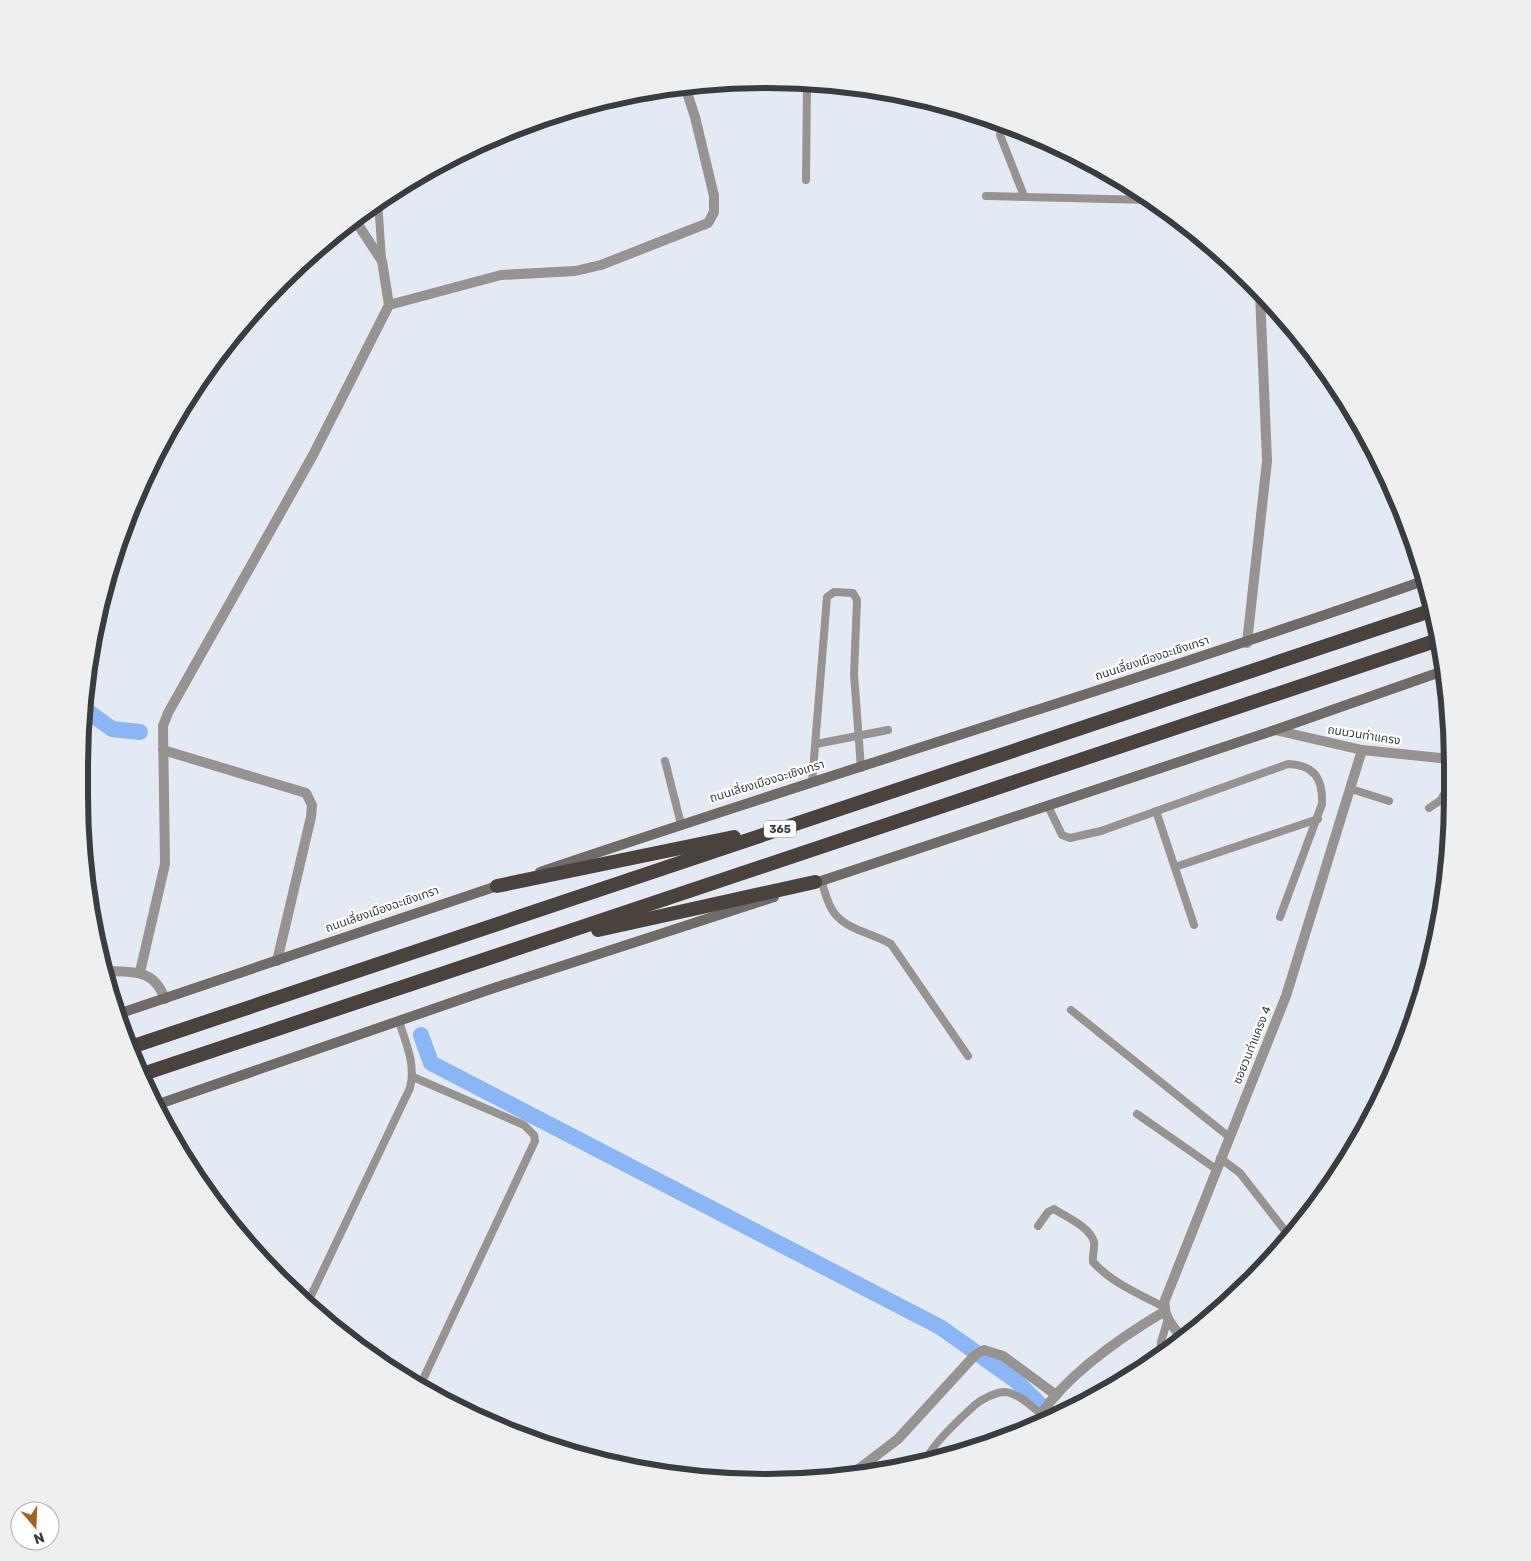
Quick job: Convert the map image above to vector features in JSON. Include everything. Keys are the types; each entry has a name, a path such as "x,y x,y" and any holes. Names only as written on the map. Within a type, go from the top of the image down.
{"highway":[{"name":"365","path":"135,1046 1425,612"},
{"name":"365","path":"147,1073 1432,642"},
{"path":"498,886 795,824"},
{"path":"530,944 818,881"}],"main road":[{"name":"ถนนเลี่ยงเมืองฉะเชิงเทรา","path":"123,1012 681,824 1247,643 1418,583"},
{"path":"161,1102 398,1021 1275,730 1437,673"}],"street":[{"path":"389,305 501,275 575,271 601,265 708,224 714,212 714,196 695,117 687,92"},
{"path":"140,972 165,864 163,726 168,712 313,455 389,305 382,261 357,225"},
{"path":"1247,643 1267,461 1260,302"},
{"name":"ถนนวนท่าแครง","path":"1275,730 1362,750 1444,758"},
{"path":"163,750 276,782 306,793 309,798 312,805 311,817 277,961"},
{"name":"ซอยวนท่าแครง 4","path":"1165,1313 1168,1290 1228,1136 1286,996 1362,750"},
{"path":"111,971 140,972 161,987 165,999"},
{"path":"1045,1413 1056,1395 1069,1382 1144,1323 1165,1313 1179,1332"},
{"path":"862,1467 898,1439 975,1355 984,1350 1003,1356 1056,1395"}],"lane":[{"path":"806,180 807,89"},
{"path":"1000,135 1024,196"},
{"path":"986,196 1138,200"},
{"path":"379,210 382,261"},
{"path":"812,783 826,597 834,592 853,593 857,600 854,674 857,737 861,768"},
{"path":"816,744 888,730"},
{"path":"665,761 681,824"},
{"path":"1048,806 1062,835 1070,838 1101,831 1288,764 1302,764 1311,769 1323,792 1318,819 1280,917"},
{"path":"1351,789 1388,801"},
{"path":"1429,808 1442,800 1444,796"},
{"path":"1156,811 1194,925"},
{"path":"1175,867 1318,819"},
{"path":"818,881 830,907 844,923 857,930 876,935 891,944 968,1056"},
{"path":"1071,1010 1228,1136"},
{"path":"310,1298 410,1088 413,1077 412,1057 398,1021"},
{"path":"413,1077 524,1125 534,1135 536,1141 422,1381"},
{"path":"1137,1114 1216,1169"},
{"path":"1220,1158 1240,1173 1285,1231"},
{"path":"1038,1226 1048,1212 1054,1209 1086,1230 1092,1237 1094,1246 1093,1262 1099,1269 1165,1313 1161,1345"},
{"path":"929,1453 978,1403 992,1396 1006,1392 1019,1397 1041,1415"}],"waterway":[{"path":"90,713 112,729 140,732"},
{"path":"421,1035 431,1063 940,1327 1015,1380 1048,1412"}]}
